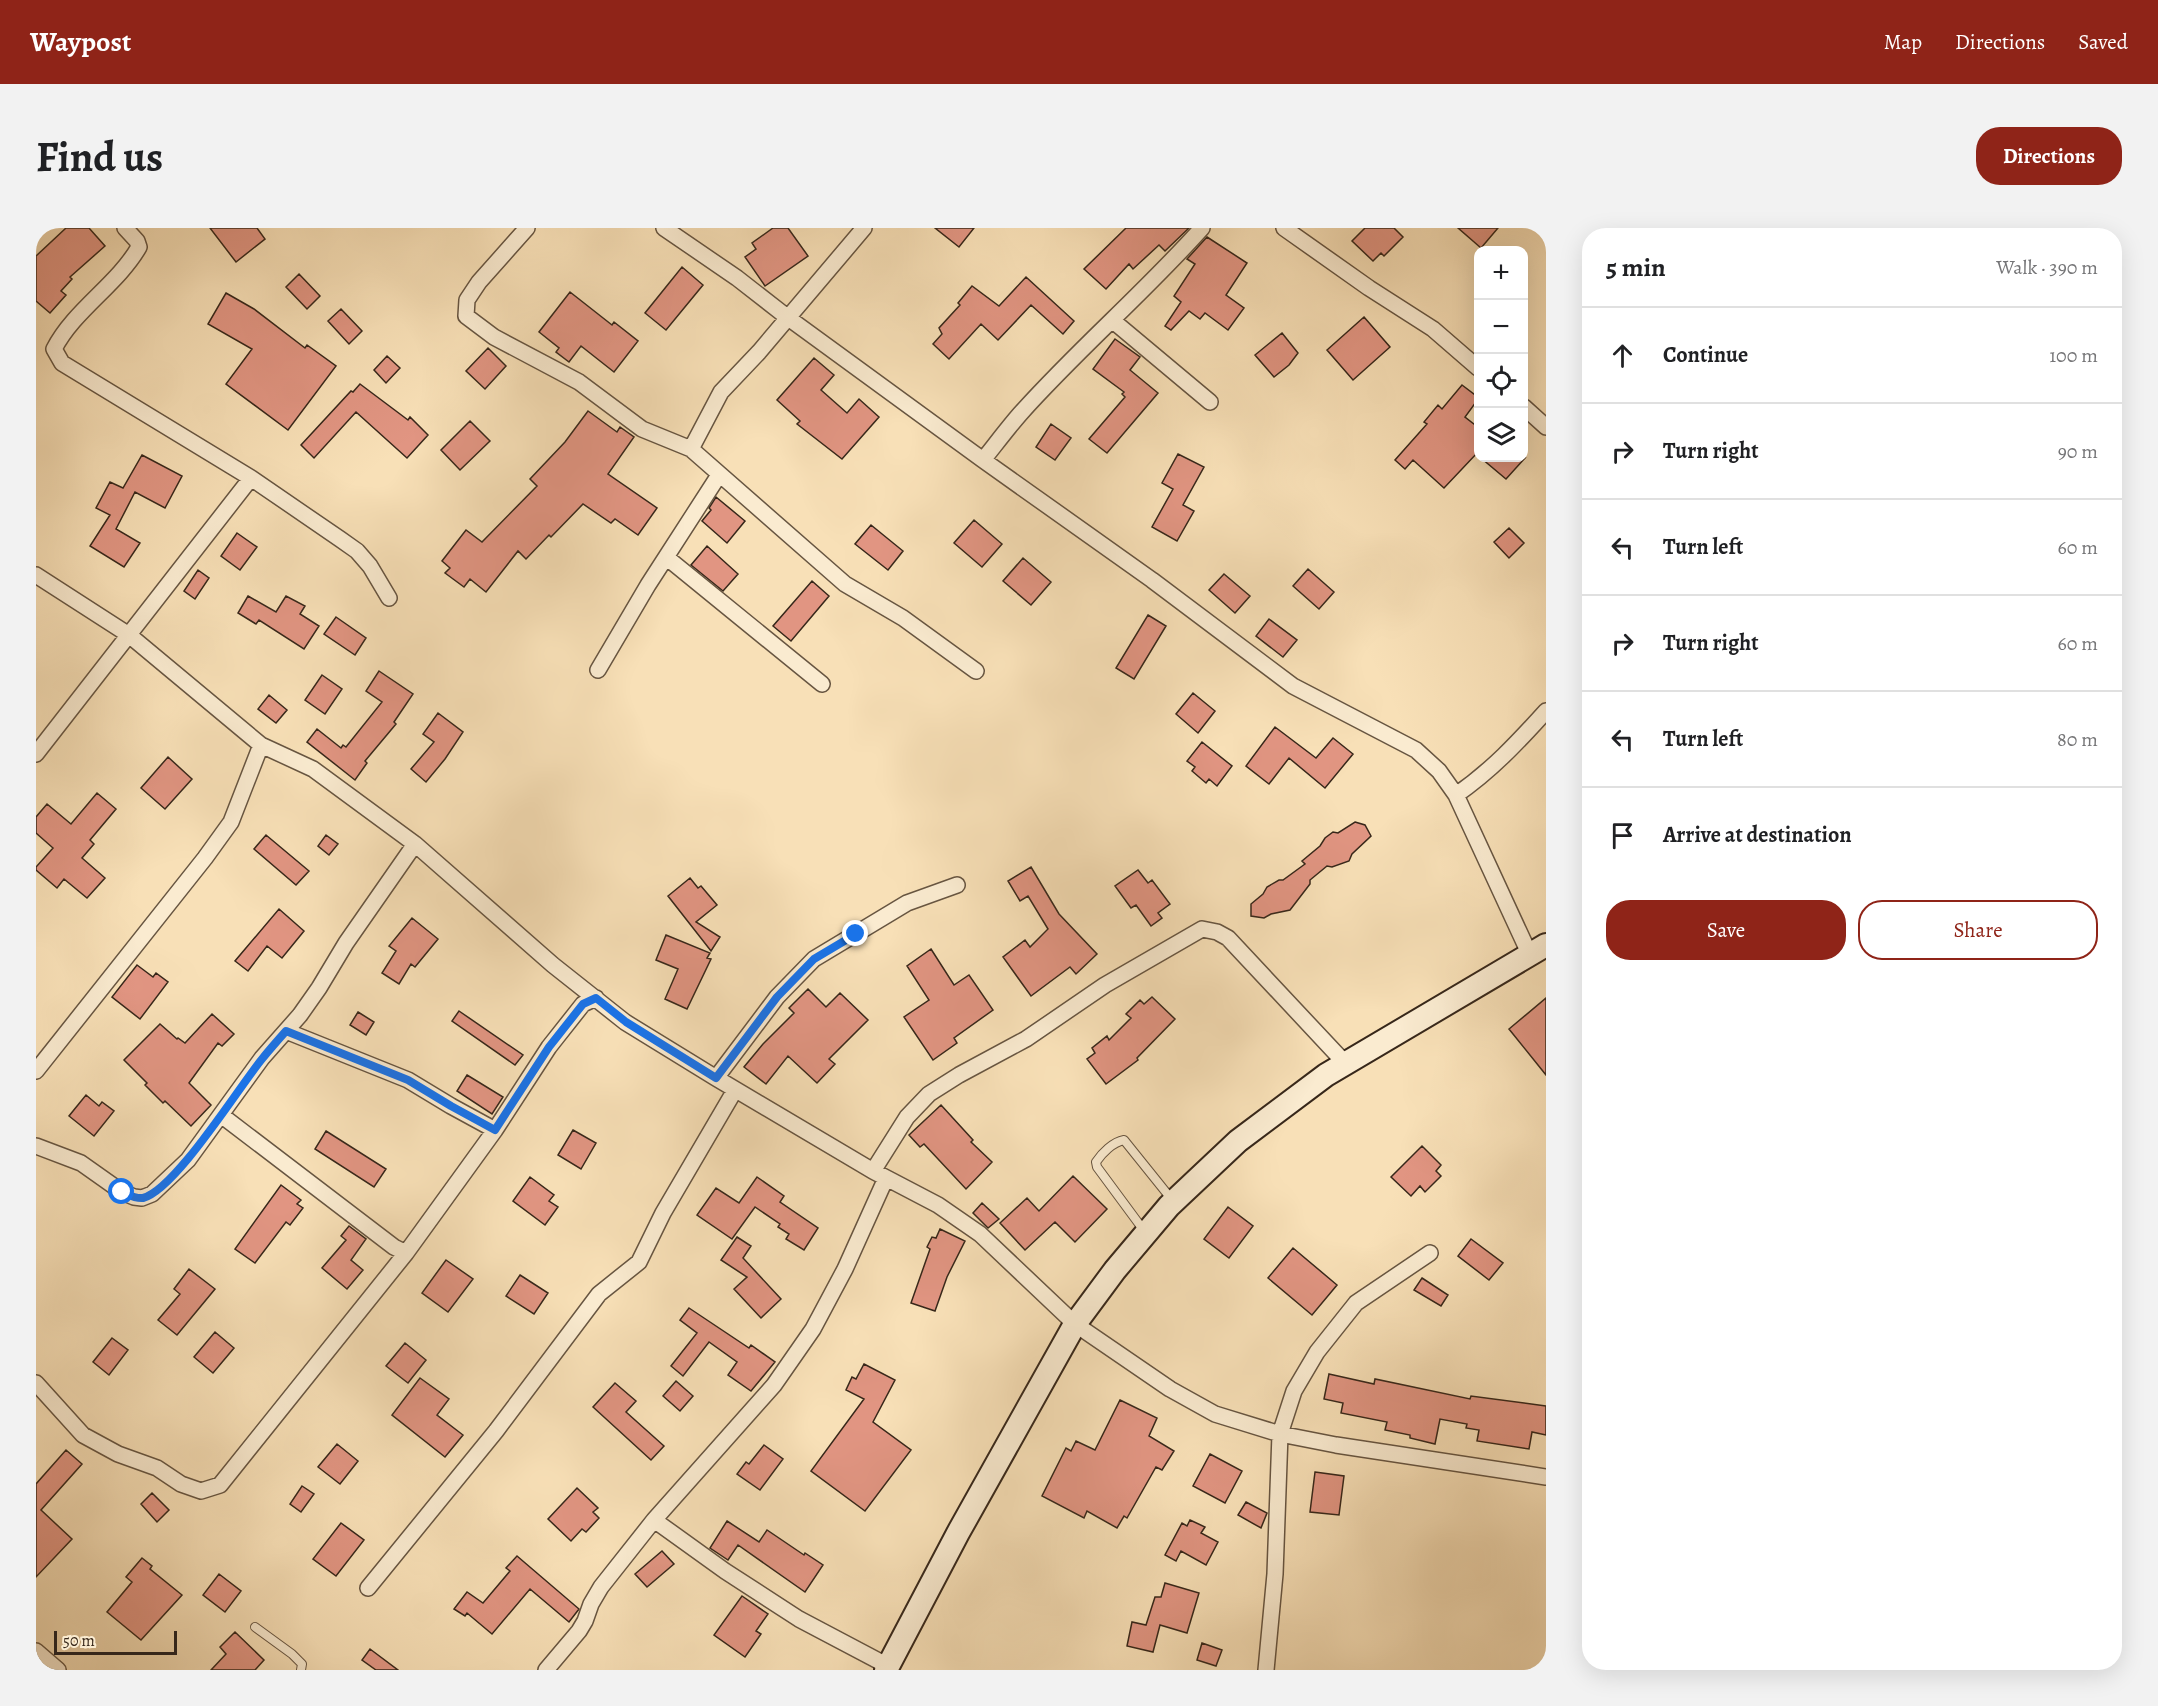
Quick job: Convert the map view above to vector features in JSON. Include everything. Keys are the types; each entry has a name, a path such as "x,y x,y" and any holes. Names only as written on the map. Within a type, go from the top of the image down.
{"street":[{"path":"125,228 137,241 139,247 124,269 61,336 54,349 62,363 251,477 357,551 370,566 389,598"},
{"path":"527,228 480,282 468,300 466,316 494,337 579,382 642,429 691,449 845,584 903,618 976,671"},
{"path":"654,1520 725,1571 799,1619 887,1668 974,1503 1075,1324 1115,1270 1174,1202 1238,1141 1326,1075 1538,949 1456,795 1439,771 1416,750 1293,686 1152,580 983,460 737,278 664,228"},
{"path":"691,449 721,392 759,352 864,228"},
{"path":"983,460 1020,414 1152,282 1202,228"},
{"path":"1284,228 1369,288 1433,328 1474,364"},
{"path":"1112,320 1210,402"},
{"path":"1525,408 1546,427"},
{"path":"598,670 648,585 719,475"},
{"path":"36,754 251,477"},
{"path":"666,557 822,684"},
{"path":"36,575 129,635 261,745 313,769 415,844 553,964 626,1022 879,1175 938,1204 980,1234 1075,1324 1170,1389 1215,1414 1280,1434 1336,1445 1546,1477"},
{"path":"1456,795 1502,759 1546,711"},
{"path":"36,1071 231,822 261,745"},
{"path":"36,1146 81,1163 122,1192 134,1197 142,1198 152,1194 188,1160 262,1058 319,988 346,943 415,844"},
{"path":"716,1078 777,997 814,959 908,903 957,885"},
{"path":"546,1670 579,1631 601,1587 654,1520 774,1385 813,1329 845,1269 879,1175 907,1117 928,1095 958,1075 1026,1039 1105,985 1202,929 1217,932 1228,938 1345,1063"},
{"path":"36,1383 83,1435 109,1449 157,1468 181,1484 201,1491 220,1485 406,1253 495,1130 549,1047 583,1004 596,998"},
{"path":"286,1031 408,1080 495,1130"},
{"path":"368,1587 496,1431 599,1294 639,1262 663,1213 735,1090"},
{"path":"221,1115 394,1247 406,1253"},
{"path":"1266,1670 1275,1574 1280,1434 1294,1390 1317,1352 1356,1303 1430,1253"},
{"path":"36,1652 58,1670"}],"lane":[{"path":"1146,1234 1097,1167 1096,1162 1099,1156 1118,1141 1124,1140 1174,1202"},
{"path":"255,1627 292,1654 302,1664 302,1670"}],"building":[{"path":"66,228 89,228 105,246 70,277 72,279 61,291 66,295 50,313 36,301 36,256"},
{"path":"210,228 257,228 265,239 236,262"},
{"path":"773,228 788,228 808,256 765,286 745,257 756,249 752,243"},
{"path":"935,228 974,228 959,247"},
{"path":"1126,228 1189,228 1165,251 1159,245 1133,269 1129,264 1106,289 1084,269"},
{"path":"1365,228 1394,228 1403,237 1384,256 1381,253 1373,261 1352,241"},
{"path":"1458,228 1498,228 1483,246 1479,246"},
{"path":"1207,237 1247,263 1226,295 1244,308 1228,330 1205,313 1200,319 1189,311 1171,330 1165,326 1181,302 1174,296 1195,264 1187,259"},
{"path":"682,267 703,285 666,330 645,313"},
{"path":"299,274 320,296 307,309 286,287"},
{"path":"1026,277 1074,321 1063,334 1031,305 998,340 981,324 949,359 933,344 942,334 939,328 960,305 958,303 972,286 999,306"},
{"path":"570,292 612,325 614,322 638,341 614,372 581,346 569,362 556,352 559,348 539,332"},
{"path":"226,293 254,309 305,348 307,345 336,366 288,430 226,384 252,349 208,324"},
{"path":"341,309 362,331 349,344 328,321"},
{"path":"1364,317 1390,347 1353,380 1327,350"},
{"path":"1282,333 1298,353 1289,365 1274,377 1255,355"},
{"path":"1115,339 1140,357 1130,370 1158,393 1107,453 1089,439 1125,397 1122,394 1124,392 1093,369"},
{"path":"488,348 506,366 485,389 466,371"},
{"path":"387,356 400,368 386,383 374,370"},
{"path":"814,358 834,375 821,390 847,413 859,399 879,417 842,459 797,424 800,421 777,400"},
{"path":"360,384 408,420 410,417 428,435 407,458 356,412 314,458 301,445"},
{"path":"1462,385 1474,394 1474,405 1465,417 1474,424 1474,456 1444,488 1413,460 1405,469 1395,460 1427,424 1424,422 1438,405 1442,409"},
{"path":"588,411 617,432 620,427 634,437 608,474 657,508 638,535 615,519 611,523 583,504 526,559 518,551 486,592 470,579 464,587 445,573 450,568 442,561 466,530 482,542 537,486 530,479 565,442"},
{"path":"470,421 490,441 460,470 441,450"},
{"path":"1051,424 1071,438 1055,460 1036,447"},
{"path":"1178,454 1204,467 1183,505 1194,511 1177,541 1152,527 1173,489 1162,483"},
{"path":"142,455 182,476 165,508 135,492 116,529 140,543 124,567 90,546 110,515 96,508 110,482 123,488"},
{"path":"1486,462 1521,462 1506,479"},
{"path":"716,497 745,521 727,543 702,521 711,510 709,508"},
{"path":"974,520 1002,544 982,567 954,543"},
{"path":"871,525 903,551 888,570 855,544"},
{"path":"1509,528 1524,543 1509,558 1494,542"},
{"path":"237,533 257,547 240,570 221,556"},
{"path":"707,546 738,574 723,591 691,565"},
{"path":"1023,558 1051,582 1031,605 1003,581"},
{"path":"1308,569 1334,592 1319,609 1293,586"},
{"path":"198,570 209,578 195,599 184,591"},
{"path":"1224,574 1250,596 1235,613 1209,590"},
{"path":"812,581 829,596 791,641 773,626"},
{"path":"248,596 276,612 286,596 305,606 300,614 319,626 304,649 259,620 256,624 238,613"},
{"path":"1148,615 1166,626 1134,679 1116,668"},
{"path":"336,617 366,638 355,655 324,634"},
{"path":"1269,619 1297,640 1283,657 1256,636"},
{"path":"379,671 413,694 394,722 396,724 365,761 367,763 355,780 307,742 317,729 341,748 343,745 346,747 382,702 366,691"},
{"path":"322,675 342,689 325,714 305,700"},
{"path":"1193,693 1215,711 1198,733 1176,714"},
{"path":"269,695 287,710 276,723 258,709"},
{"path":"438,713 463,732 426,782 411,769 434,742 423,734"},
{"path":"1275,727 1316,758 1333,738 1353,754 1325,788 1289,758 1269,784 1246,766"},
{"path":"1202,742 1232,766 1217,786 1209,779 1206,783 1192,771 1195,767 1187,761"},
{"path":"168,757 192,779 165,809 141,788"},
{"path":"97,793 116,809 90,840 94,844 82,858 105,878 87,898 64,879 57,888 36,870 36,867 53,848 36,833 36,817 47,804 71,824"},
{"path":"1355,822 1365,825 1371,836 1352,854 1349,861 1332,867 1327,866 1310,880 1310,884 1290,910 1264,918 1251,916 1251,904 1263,894 1267,887 1283,880 1305,864 1302,861 1333,832 1338,833"},
{"path":"266,835 309,871 296,885 254,849"},
{"path":"326,835 338,844 329,855 318,846"},
{"path":"1031,867 1059,914 1097,954 1076,974 1070,967 1031,996 1003,957 1025,940 1030,947 1048,929 1028,896 1020,901 1008,881"},
{"path":"1138,870 1148,883 1152,880 1170,904 1158,913 1162,918 1151,926 1136,905 1131,908 1115,886"},
{"path":"690,878 698,888 701,886 717,905 696,922 720,937 711,951 668,896"},
{"path":"279,909 304,931 282,958 267,946 248,971 235,961"},
{"path":"412,918 438,939 415,967 411,964 399,984 382,973 396,951 389,946"},
{"path":"666,935 710,953 707,958 711,959 687,1009 665,999 678,969 656,960"},
{"path":"931,949 954,985 969,975 993,1010 954,1038 957,1043 933,1060 904,1017 929,1000 907,966"},
{"path":"137,965 153,977 156,973 168,982 140,1019 112,997"},
{"path":"808,989 826,1007 840,993 868,1020 829,1059 835,1064 817,1083 788,1056 766,1084 744,1067 794,1013 789,1008"},
{"path":"1152,997 1175,1019 1137,1058 1138,1060 1106,1084 1087,1059 1095,1053 1092,1048 1107,1036 1109,1040 1131,1018 1126,1014 1140,1000 1144,1004"},
{"path":"1546,998 1546,1075 1509,1029"},
{"path":"459,1011 523,1055 515,1065 452,1021"},
{"path":"358,1012 374,1022 366,1035 350,1025"},
{"path":"212,1014 234,1034 222,1046 218,1043 189,1083 211,1105 191,1126 165,1101 163,1103 124,1060 160,1024 185,1043"},
{"path":"467,1075 503,1097 492,1114 457,1091"},
{"path":"86,1095 99,1106 102,1102 114,1111 94,1136 69,1116"},
{"path":"941,1105 973,1140 971,1142 992,1162 966,1189 924,1144 920,1147 909,1135"},
{"path":"573,1130 596,1143 581,1169 558,1155"},
{"path":"326,1131 386,1169 374,1187 315,1149"},
{"path":"1422,1146 1441,1165 1436,1171 1441,1176 1425,1192 1420,1186 1411,1196 1391,1177"},
{"path":"1073,1176 1107,1209 1075,1242 1055,1222 1025,1250 1000,1223 1027,1198 1039,1211"},
{"path":"530,1177 554,1195 549,1201 558,1207 545,1225 513,1201"},
{"path":"757,1177 784,1196 780,1202 818,1228 804,1250 786,1239 789,1234 778,1227 780,1224 755,1207 732,1239 697,1215 716,1188 739,1203"},
{"path":"281,1185 301,1200 297,1204 303,1208 290,1225 286,1222 255,1263 235,1249"},
{"path":"982,1203 999,1219 988,1228 973,1213"},
{"path":"1228,1207 1253,1226 1229,1258 1204,1239"},
{"path":"349,1226 366,1239 351,1260 363,1270 347,1289 322,1268 346,1240 341,1236"},
{"path":"940,1229 965,1241 947,1277 935,1311 911,1303 930,1249 927,1247 932,1237 936,1238"},
{"path":"737,1237 751,1246 743,1258 781,1299 761,1318 734,1289 747,1277 721,1260"},
{"path":"1471,1239 1503,1263 1489,1280 1458,1256"},
{"path":"1293,1248 1337,1285 1312,1315 1268,1278"},
{"path":"446,1260 473,1279 448,1312 422,1293"},
{"path":"189,1269 215,1289 177,1335 158,1320 180,1294 174,1289"},
{"path":"520,1275 548,1293 534,1314 506,1296"},
{"path":"1422,1278 1448,1295 1441,1306 1414,1290"},
{"path":"689,1308 749,1348 751,1345 775,1362 751,1391 728,1375 737,1362 709,1342 683,1376 671,1366 697,1333 680,1320"},
{"path":"215,1332 234,1348 213,1373 194,1357"},
{"path":"112,1338 128,1350 109,1375 93,1362"},
{"path":"405,1343 426,1360 408,1383 386,1366"},
{"path":"864,1364 895,1380 873,1422 911,1450 865,1511 811,1471 864,1399 846,1390 852,1377 856,1379"},
{"path":"1329,1374 1374,1384 1375,1379 1470,1399 1471,1396 1546,1406 1546,1435 1532,1432 1529,1449 1477,1441 1479,1430 1466,1428 1467,1424 1440,1419 1435,1444 1410,1438 1410,1435 1385,1430 1387,1422 1341,1413 1343,1403 1324,1399"},
{"path":"420,1378 449,1399 437,1415 463,1435 445,1457 392,1415"},
{"path":"676,1381 693,1396 680,1411 663,1396"},
{"path":"615,1383 636,1401 626,1412 664,1446 651,1460 593,1407"},
{"path":"1120,1400 1157,1418 1149,1436 1174,1451 1162,1470 1156,1467 1127,1518 1124,1516 1117,1528 1087,1511 1084,1518 1042,1496 1066,1448 1071,1451 1076,1441 1095,1450"},
{"path":"337,1444 358,1461 340,1484 318,1467"},
{"path":"764,1445 783,1459 760,1490 737,1474 746,1462 749,1464"},
{"path":"66,1450 82,1464 41,1510 72,1539 36,1577 36,1484"},
{"path":"1210,1454 1242,1471 1225,1503 1193,1486"},
{"path":"1315,1472 1344,1476 1339,1515 1310,1512"},
{"path":"302,1486 314,1494 301,1512 290,1504"},
{"path":"577,1488 598,1508 593,1512 599,1518 586,1532 582,1529 571,1541 548,1519"},
{"path":"152,1493 169,1510 157,1522 141,1504"},
{"path":"1246,1502 1267,1513 1261,1528 1238,1515"},
{"path":"1190,1520 1205,1527 1201,1533 1218,1542 1206,1565 1181,1551 1176,1561 1165,1555 1182,1523 1187,1526"},
{"path":"727,1521 759,1542 767,1530 823,1565 805,1592 738,1545 728,1560 710,1548"},
{"path":"341,1523 364,1540 336,1576 313,1559"},
{"path":"662,1551 674,1564 647,1587 635,1574"},
{"path":"517,1556 579,1609 569,1622 530,1589 492,1634 467,1613 465,1616 454,1609 467,1592 483,1603 510,1571 506,1568"},
{"path":"142,1558 152,1566 150,1569 182,1595 141,1640 107,1612 132,1582 126,1577"},
{"path":"219,1574 241,1591 225,1612 203,1595"},
{"path":"1165,1583 1199,1593 1187,1633 1160,1625 1153,1652 1127,1646 1132,1622 1146,1625 1155,1597 1161,1597"},
{"path":"742,1596 768,1614 756,1631 761,1634 745,1657 714,1635"},
{"path":"235,1632 264,1660 255,1670 211,1670 226,1654 220,1647"},
{"path":"1202,1643 1222,1650 1216,1666 1197,1660"},
{"path":"370,1649 398,1670 376,1670 362,1660"}],"route":[{"path":"122,1192 142,1198 162,1186 188,1160 262,1058 286,1031 408,1080 495,1130 549,1047 583,1004 596,998 626,1022 716,1078 777,997 814,959 856,934"}]}
